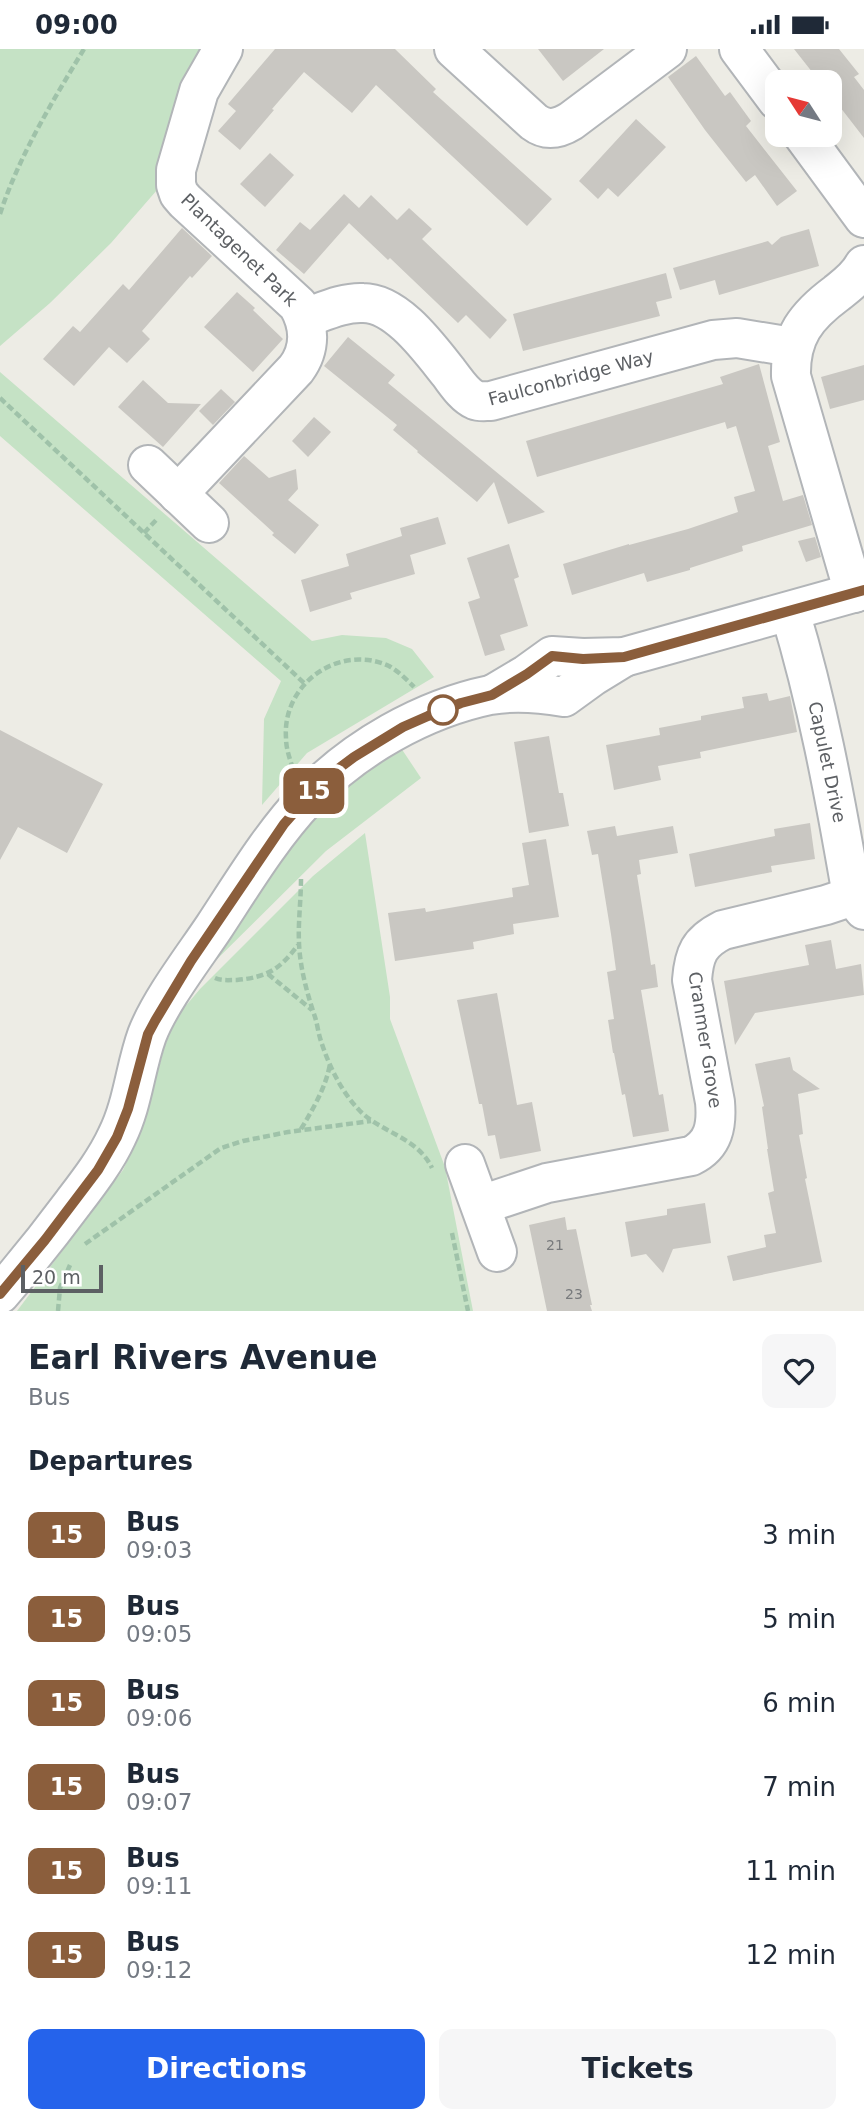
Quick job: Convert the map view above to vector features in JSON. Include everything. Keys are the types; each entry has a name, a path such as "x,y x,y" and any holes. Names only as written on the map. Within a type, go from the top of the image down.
{"street":[{"name":"Plantagenet Park","path":"178,494 303,361 307,337 305,318 288,295 178,194 176,170 200,91 223,49"},
{"path":"454,49 541,127 548,128 562,127 667,49"},
{"path":"739,49 765,84"},
{"path":"812,147 864,218"},
{"path":"0,1294 98,1170 117,1137 128,1109 148,1034 162,1008 284,824 334,772 403,727 461,703 492,695 538,693 564,697 624,657 859,592 791,376 792,347 810,316 822,303 856,277 864,265"},
{"name":"Faulconbridge Way","path":"305,318 361,302 393,313 427,346 466,393 474,400 480,401 491,401 725,338 792,347"},
{"path":"148,465 209,523"},
{"name":"Capulet Drive","path":"790,612 828,757 859,903"},
{"name":"Cranmer Grove","path":"481,1205 547,1183 691,1156 698,1152 713,1133 717,1120 692,980 693,962 700,947 723,930 827,905 859,903"},
{"path":"449,1167 481,1205 497,1252"}],"path":[{"path":"0,215 6,196 45,114 84,49"},
{"path":"0,398 304,683"},
{"path":"294,772 285,735 289,709 304,683 323,669 347,661 361,660 388,666 417,690"},
{"path":"301,879 299,944 312,1010 330,1063 346,1094 371,1121 399,1135 425,1157 449,1167"},
{"path":"213,977 220,981 268,974 282,964 299,944"},
{"path":"268,974 312,1010"},
{"path":"301,1130 328,1076 330,1063"},
{"path":"83,1248 87,1242 221,1149 243,1141 301,1130 371,1121"},
{"path":"451,1228 468,1311"},
{"path":"58,1311 60,1289 74,1259"}],"green space":[{"path":"0,49 204,49 172,111 157,190 111,243 50,303 0,346"},
{"path":"0,372 312,641 342,635 386,638 412,649 434,677 307,753 262,805 264,719 281,681 0,436"},
{"path":"399,745 421,778 326,851 206,970 316,808"},
{"path":"365,833 390,997 390,1019 445,1167 473,1311 17,1311 123,1170 142,1129 165,1045 178,1015 200,989 313,876"}],"building":[{"path":"275,49 395,49 436,89 433,92 552,199 527,226 376,85 352,113 304,72 240,150 218,131 236,111 228,104"},
{"path":"538,49 604,49 563,81"},
{"path":"794,49 839,49 859,74 854,77 864,90 864,138 842,110 842,70 811,70"},
{"path":"696,56 725,96 730,92 751,121 746,126 797,191 777,206 755,175 746,182 668,77"},
{"path":"636,119 666,147 618,197 608,188 598,199 579,181"},
{"path":"270,153 294,175 265,207 240,184"},
{"path":"344,194 359,208 371,195 397,220 409,208 432,229 422,239 507,320 490,339 466,315 458,323 349,223 304,274 276,250 300,222 310,230"},
{"path":"182,228 212,256 192,278 190,276 142,331 150,339 127,363 109,347 74,386 43,359 73,326 80,332 123,284 129,290"},
{"path":"809,229 819,266 719,295 715,280 680,290 673,268 768,241 772,245 781,237"},
{"path":"666,273 672,298 656,302 660,316 523,351 513,314"},
{"path":"237,292 283,339 253,372 204,327"},
{"path":"348,337 395,375 388,383 545,512 508,524 494,482 477,502 417,452 393,430 397,425 324,366"},
{"path":"759,364 780,442 768,446 783,501 803,495 812,525 742,546 743,551 690,570 647,582 644,573 572,595 563,564 738,512 734,497 755,491 736,426 727,429 725,422 537,477 526,441 723,384 720,377"},
{"path":"864,365 864,400 830,409 821,377"},
{"path":"143,380 168,403 201,404 163,447 118,407"},
{"path":"221,389 235,402 213,425 199,411"},
{"path":"314,417 331,432 308,457 292,441"},
{"path":"244,456 269,478 296,469 298,489 288,500 319,525 295,554 219,483"},
{"path":"438,517 446,544 410,555 415,574 350,593 352,599 310,612 301,580 349,566 346,554 402,536 400,528"},
{"path":"815,537 821,557 806,562 798,541"},
{"path":"509,544 519,577 514,579 528,626 500,635 505,650 485,656 468,602 480,598 467,558"},
{"path":"767,693 769,701 790,696 797,732 700,752 701,758 658,766 661,780 614,790 606,745 660,735 659,728 744,708 742,697"},
{"path":"0,730 103,784 67,853 18,827 0,860"},
{"path":"549,736 559,793 563,793 569,826 529,833 514,742"},
{"path":"810,823 815,859 771,866 772,872 695,887 689,854 775,836 774,829"},
{"path":"615,826 617,836 673,826 678,853 639,860 641,874 637,875 651,965 655,964 658,987 641,990 659,1095 663,1094 669,1131 633,1137 608,1020 614,1019 607,972 616,970 611,934 598,854 592,855 587,831"},
{"path":"546,839 559,917 513,924 514,934 473,942 474,949 395,961 388,913 425,908 426,912 513,897 512,888 529,885 522,843"},
{"path":"831,940 836,969 861,964 864,995 755,1013 735,1045 724,981 809,965 805,945"},
{"path":"497,993 517,1105 532,1102 541,1151 500,1159 495,1135 488,1136 482,1104 479,1104 457,1000"},
{"path":"790,1057 793,1070 820,1089 798,1094 803,1134 799,1135 807,1178 805,1179 822,1262 733,1281 727,1256 766,1247 764,1235 776,1233 768,1193 774,1191 762,1107 764,1106 755,1064"},
{"path":"705,1203 711,1243 673,1249 663,1273 646,1254 631,1257 625,1222 667,1215 667,1209"},
{"path":"565,1217 567,1230 576,1229 592,1311 547,1311 529,1225"}],"bus line":[{"name":"15","path":"0,1294 98,1170 117,1137 128,1109 148,1034 191,961 284,824 334,772 403,727 461,703 492,695 552,656 583,659 624,657 864,590"}]}
